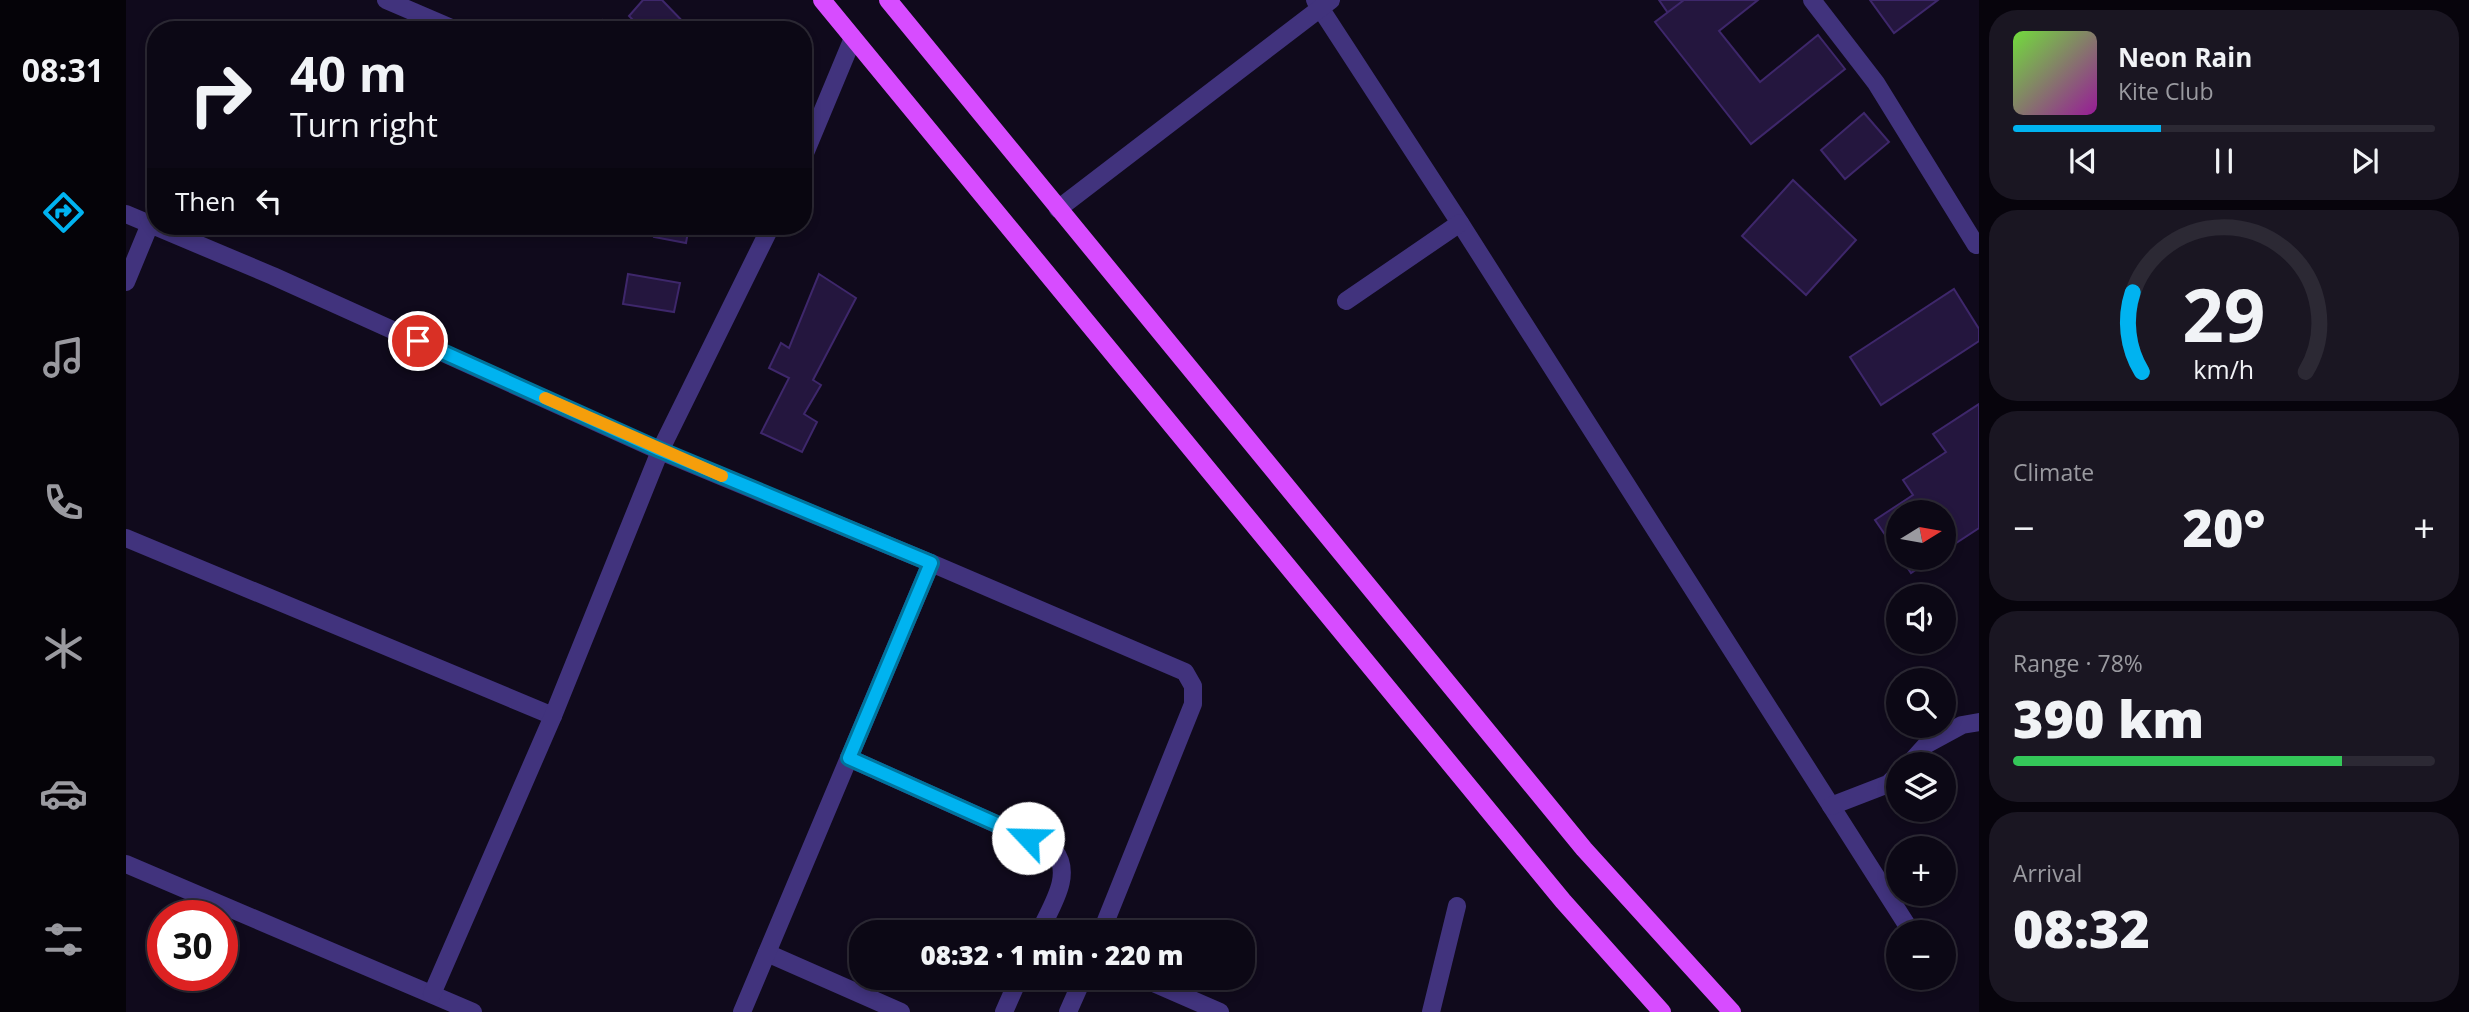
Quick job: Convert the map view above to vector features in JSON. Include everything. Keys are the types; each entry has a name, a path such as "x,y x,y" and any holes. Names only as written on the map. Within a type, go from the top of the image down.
{"main road":[{"path":"822,0 1563,901 1661,1012"},
{"path":"888,0 1584,849 1732,1012"}],"street":[{"path":"386,0 435,21"},
{"path":"1812,0 1875,83 1976,245"},
{"path":"1058,209 1322,3 1904,920"},
{"path":"812,136 853,38"},
{"path":"126,214 147,223"},
{"path":"1346,301 1460,223"},
{"path":"126,282 147,231"},
{"path":"176,235 660,450 1185,672 1194,687 1193,704 1106,920"},
{"path":"432,994 553,716 660,450 767,235"},
{"path":"126,538 553,716"},
{"path":"742,1012 931,563"},
{"path":"1920,752 1927,744 1962,725 1979,722"},
{"path":"849,758 1054,850 1063,865 1062,881 1045,920"},
{"path":"1831,806 1886,785"},
{"path":"126,864 473,1012"},
{"path":"1431,1012 1457,906"},
{"path":"767,953 901,1012"},
{"path":"1004,1012 1014,990"},
{"path":"1068,1012 1078,990"},
{"path":"1170,990 1220,1012"}],"building":[{"path":"643,0 662,0 682,21 634,21 629,16"},
{"path":"1659,0 1685,0 1668,13"},
{"path":"1684,0 1758,0 1719,31 1760,82 1818,35 1845,69 1751,144 1655,22"},
{"path":"1870,0 1938,0 1894,33"},
{"path":"1864,113 1889,142 1845,179 1821,150"},
{"path":"1793,180 1856,240 1806,295 1742,236"},
{"path":"654,235 687,235 686,243"},
{"path":"628,274 680,283 674,312 623,304"},
{"path":"819,274 856,298 813,380 821,385 804,414 817,422 802,452 761,433 789,378 769,368 781,343 789,348"},
{"path":"1954,289 1979,329 1979,341 1881,405 1850,357"},
{"path":"1979,404 1979,528 1956,543 1956,500 1905,500 1913,495 1903,480 1946,452 1933,434"},
{"path":"1886,513 1886,536 1875,520"}],"slow traffic":[{"path":"545,398 722,476"}],"route":[{"path":"418,341 660,450 931,563 849,758 1028,838"}]}
